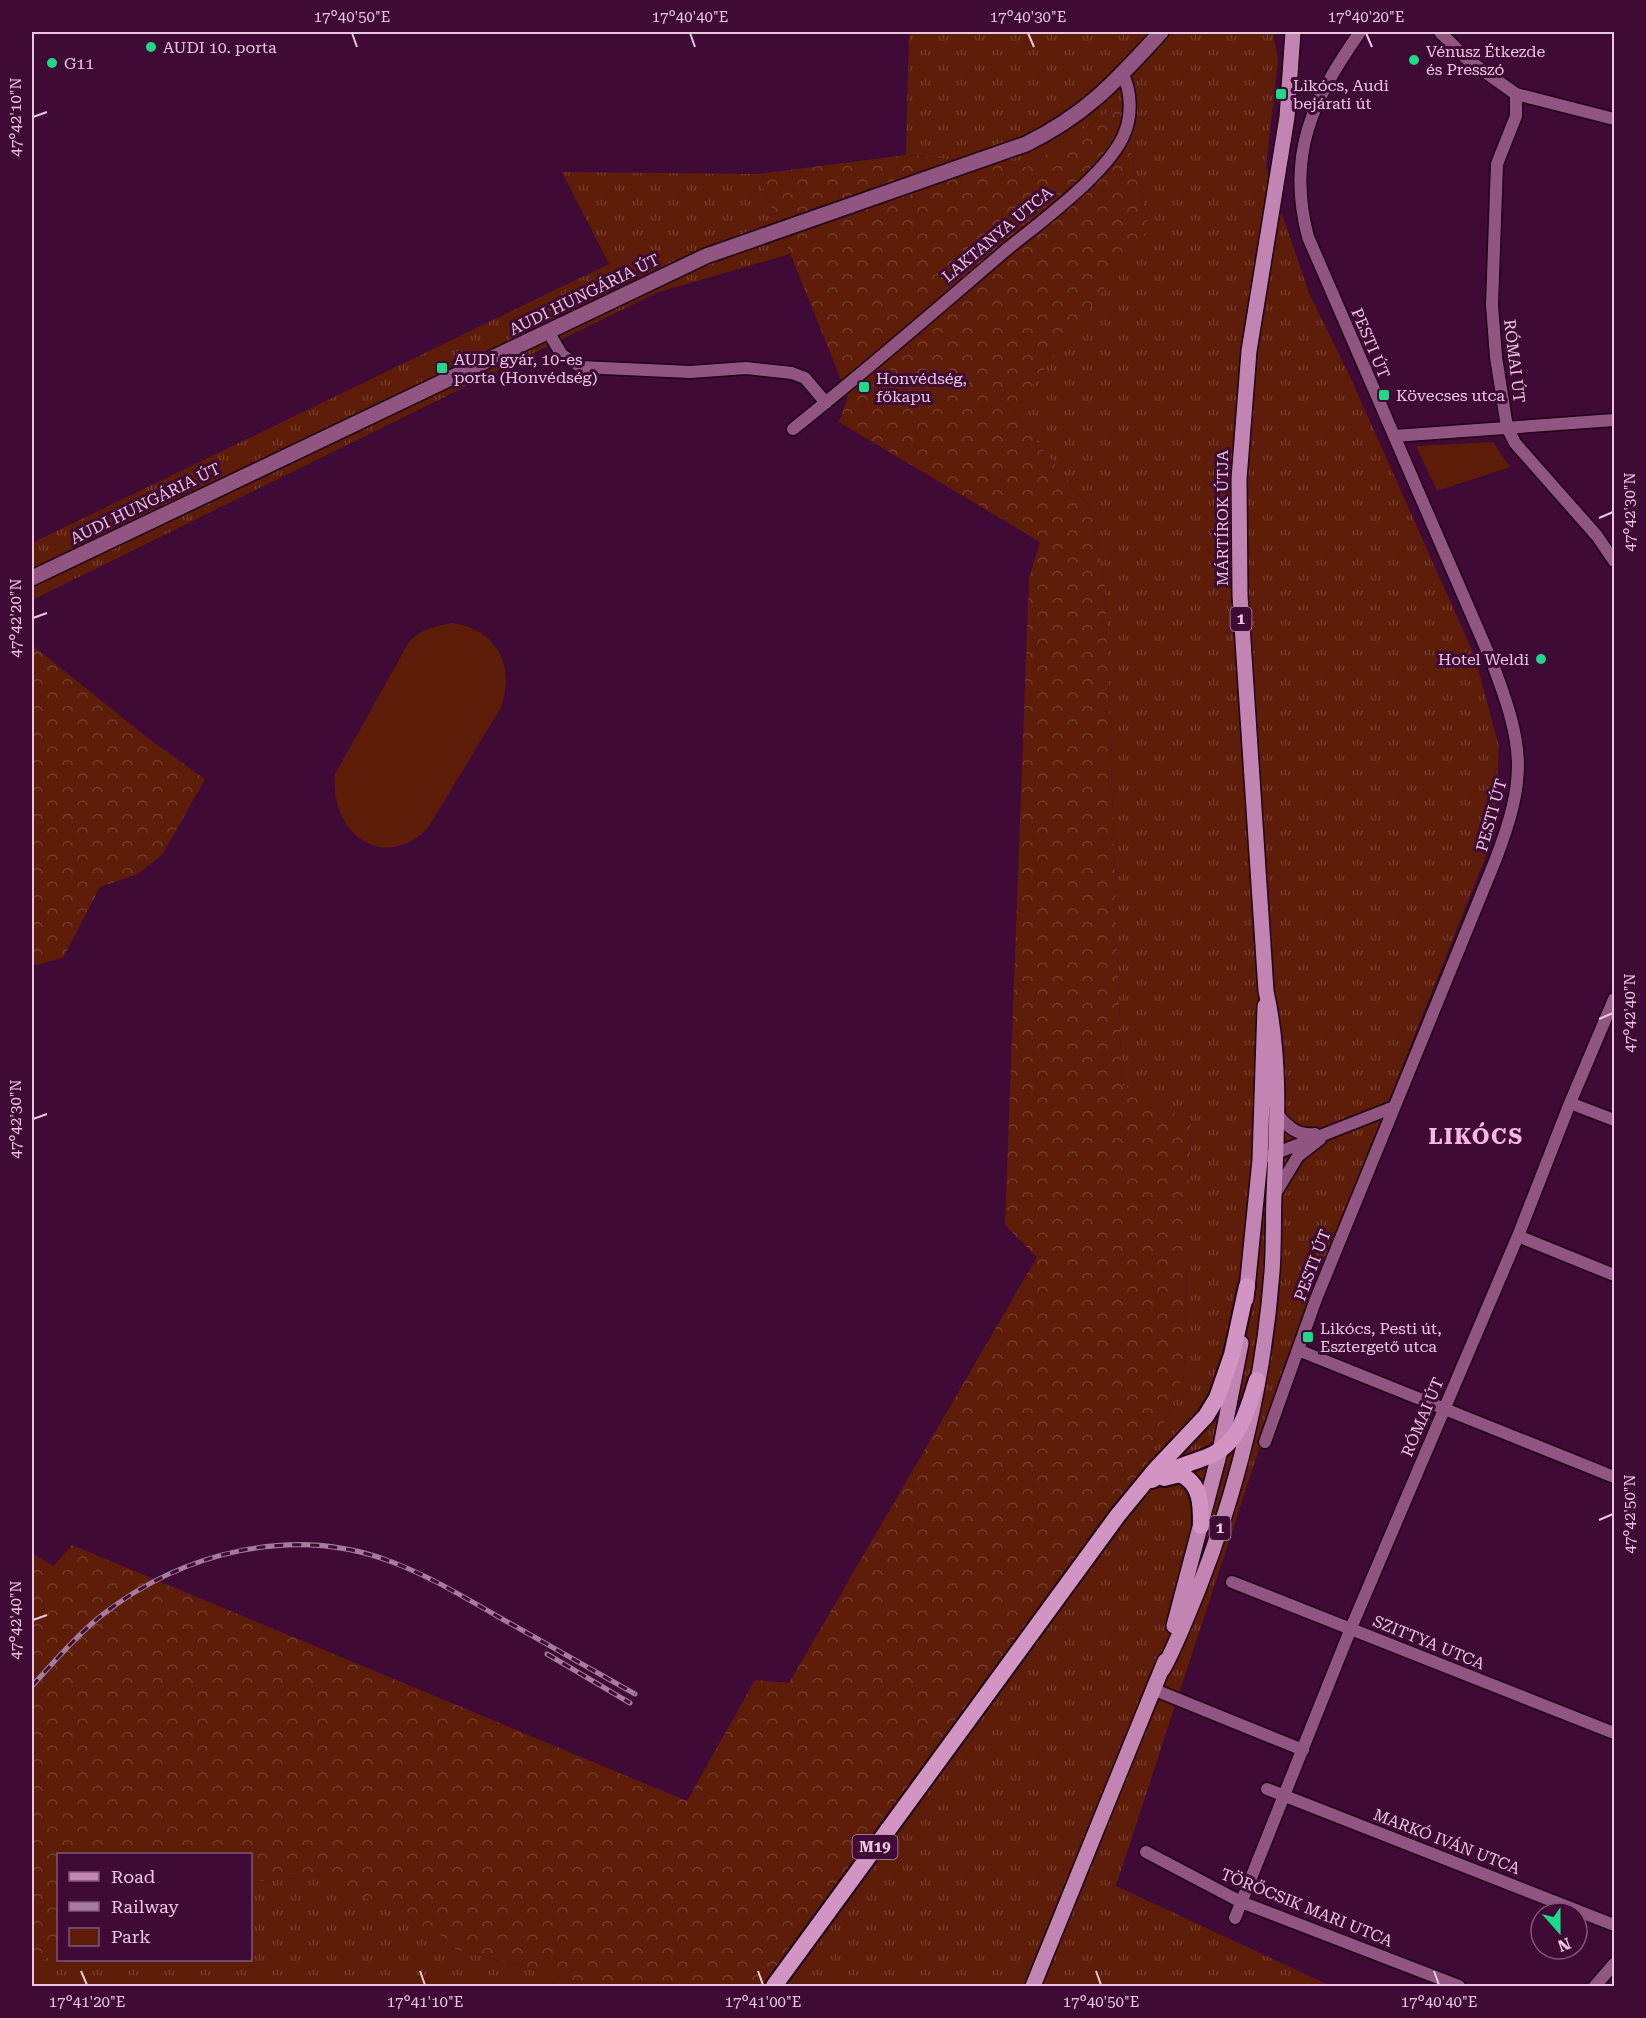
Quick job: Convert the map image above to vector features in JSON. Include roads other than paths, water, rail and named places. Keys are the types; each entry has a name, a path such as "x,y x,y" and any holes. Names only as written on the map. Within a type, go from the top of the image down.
{"highway":[{"path":"1144,1486 1168,1455 1206,1416 1217,1398 1229,1366 1247,1286"},
{"path":"1144,1486 1176,1467 1220,1451 1237,1435 1257,1380"},
{"path":"1144,1486 1166,1477 1180,1474 1185,1477 1201,1499 1201,1526"},
{"name":"M19","path":"774,1986 1118,1515 1144,1486"}],"main road":[{"name":"MÁRTÍROK ÚTJA","path":"1293,32 1294,48"},
{"name":"MÁRTÍROK ÚTJA","path":"1266,991 1240,595 1239,479 1253,312 1287,117 1294,48 1298,32"},
{"name":"1","path":"1163,1669 1174,1648 1221,1525 1238,1473 1257,1380 1272,1272 1277,1114 1276,1043 1266,991"},
{"name":"1","path":"1033,1986 1163,1669 1220,1451 1239,1360 1260,1160 1262,1026 1266,991"}],"street":[{"path":"1123,75 1161,32"},
{"name":"PESTI ÚT","path":"1265,1442 1338,1244 1508,826 1516,800 1519,770 1519,753 1506,700 1308,237 1299,193 1302,148 1314,111 1337,65 1360,32"},
{"path":"1440,32 1468,60 1516,93 1614,119"},
{"name":"AUDI HUNGÁRIA ÚT","path":"32,578 706,256 1026,144 1073,118 1123,75"},
{"name":"LAKTANYA UTCA","path":"793,429 1091,177 1125,133 1129,114 1129,96 1128,85 1123,75"},
{"name":"RÓMAI ÚT","path":"1516,93 1516,116 1497,164 1492,255 1492,305 1496,357 1508,427 1515,442 1597,536 1614,561"},
{"path":"549,333 562,355 581,367 690,372 746,368 792,374 805,378 826,403"},
{"path":"1394,436 1614,420"},
{"name":"RÓMAI ÚT","path":"1235,1918 1351,1628 1518,1236 1614,999"},
{"path":"1570,1103 1614,1120"},
{"path":"1260,1160 1394,1107"},
{"path":"1277,1114 1288,1127 1299,1133 1311,1135 1331,1132"},
{"path":"1274,1195 1298,1156 1331,1132"},
{"path":"1518,1236 1614,1275"},
{"path":"1298,1350 1442,1410 1614,1477"},
{"name":"SZITTYA UTCA","path":"1232,1582 1614,1733"},
{"path":"1155,1690 1303,1750"},
{"name":"MARKÓ IVÁN UTCA","path":"1267,1789 1614,1925"},
{"name":"TÖRŐCSIK MARI UTCA","path":"1146,1852 1241,1902 1459,1986"},
{"path":"1595,1986 1614,1964"}],"railway":[{"path":"32,1686 92,1623 134,1593 168,1575 204,1561 241,1551 279,1545 317,1545 355,1551 392,1562 419,1574 635,1694"},
{"path":"547,1654 630,1703"}],"place":[{"name":"AUDI 10. porta","path":"151,47"},
{"name":"Vénusz Étkezde és Presszó","path":"1414,60"},
{"name":"G11","path":"52,63"},
{"name":"Likócs, Audi bejárati út","path":"1281,94"},
{"name":"AUDI gyár, 10-es porta (Honvédség)","path":"442,368"},
{"name":"Honvédség, főkapu","path":"864,387"},
{"name":"Kövecses utca","path":"1384,395"},
{"name":"Hotel Weldi","path":"1541,659"},
{"name":"Likócs, Pesti út, Esztergető utca","path":"1308,1337"}],"district":[{"name":"LIKÓCS","path":"1476,1136"}]}
